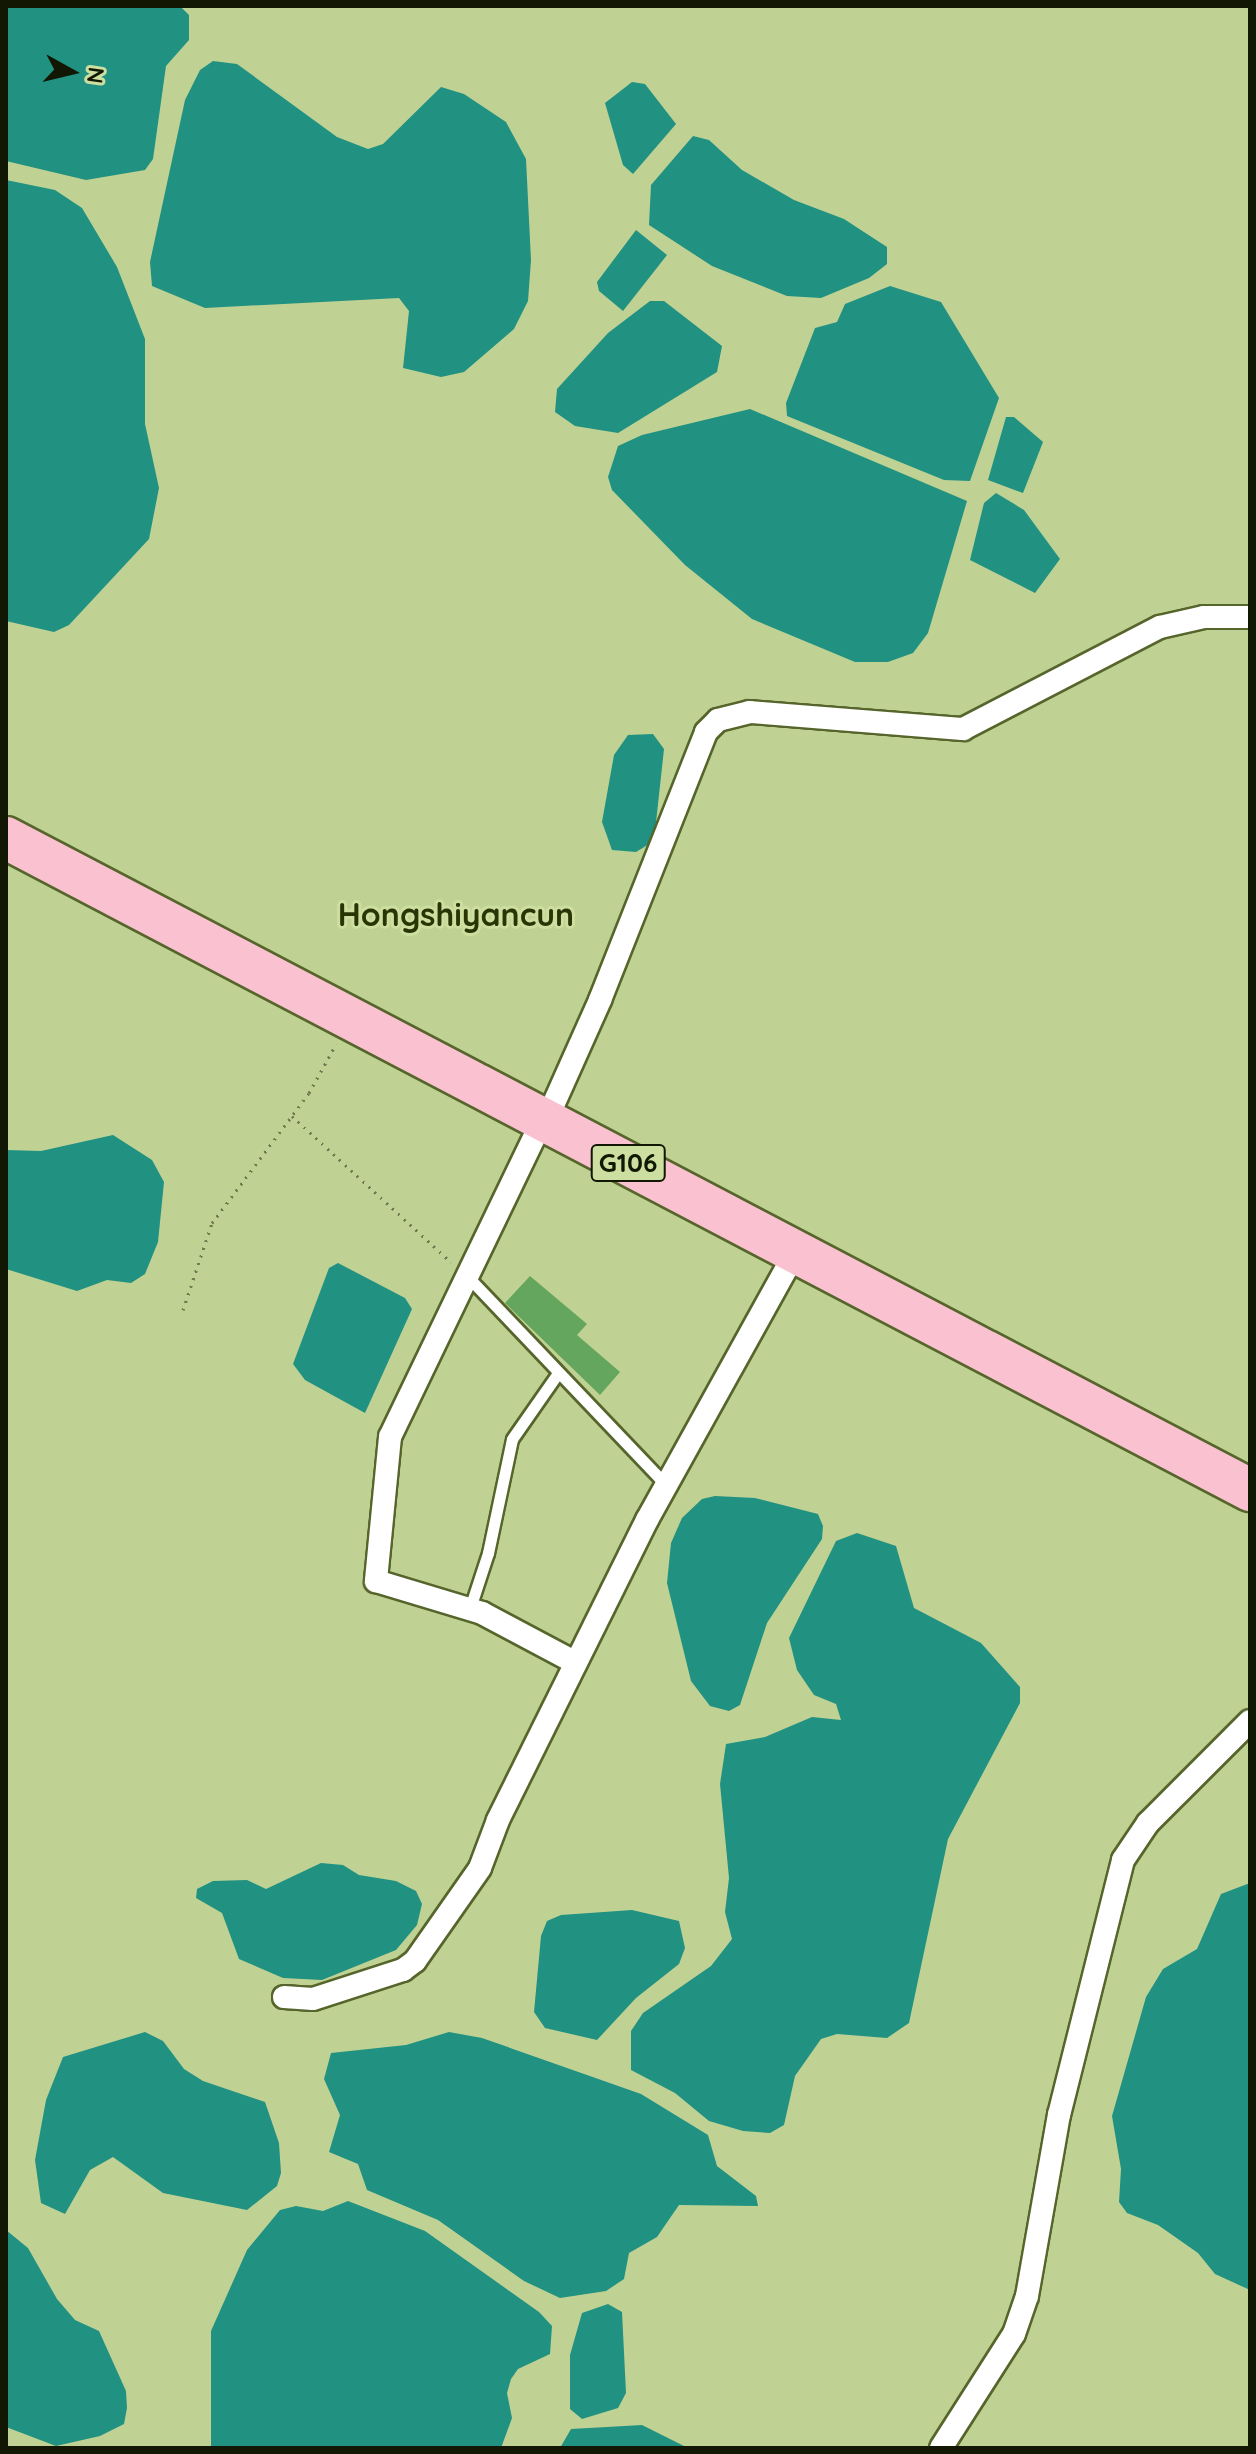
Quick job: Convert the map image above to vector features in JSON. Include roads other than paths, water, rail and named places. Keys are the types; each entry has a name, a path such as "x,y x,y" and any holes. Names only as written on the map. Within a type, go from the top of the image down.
{"highway":[{"name":"G106","path":"6,838 1250,1490"}],"street":[{"path":"576,1663 470,1608 376,1581 390,1437 545,1120 623,945 706,732 718,720 750,712 963,729 1160,627 1204,617 1250,617"},
{"path":"284,1997 320,1997 383,1980 415,1961 480,1868 576,1663 666,1485 796,1251"},
{"path":"941,2448 1014,2334 1027,2296 1059,2115 1123,1860 1148,1823 1250,1721"}],"lane":[{"path":"469,1278 666,1485"},
{"path":"470,1608 488,1553 512,1439 558,1373"}],"water":[{"path":"6,6 180,6 189,15 189,40 166,66 153,159 145,170 86,180 6,161"},
{"path":"213,61 237,64 337,137 368,149 383,144 441,87 464,94 506,122 526,159 531,260 528,301 514,329 464,372 441,377 403,368 409,311 399,298 205,308 152,286 150,262 185,100 200,70"},
{"path":"632,82 645,84 676,124 633,174 623,165 605,103"},
{"path":"693,136 709,140 742,170 794,200 844,219 887,247 887,264 869,278 821,298 787,296 712,266 649,225 651,185"},
{"path":"6,180 55,190 82,208 117,267 145,339 145,424 159,488 149,539 69,625 54,632 6,621"},
{"path":"636,230 667,255 623,311 599,291 597,282"},
{"path":"890,286 941,302 999,398 970,481 944,480 787,416 786,403 815,328 837,322 845,304"},
{"path":"650,301 664,301 722,346 717,372 618,433 575,426 555,412 557,389 608,333"},
{"path":"750,409 967,501 928,633 913,653 888,662 855,662 752,619 685,565 612,490 608,477 618,446 642,435"},
{"path":"1006,417 1014,417 1043,442 1023,493 988,480"},
{"path":"996,493 1024,510 1060,559 1035,593 970,560 984,503"},
{"path":"653,734 664,749 654,841 636,852 612,850 602,822 614,755 628,735"},
{"path":"113,1135 152,1160 164,1182 158,1242 145,1274 131,1283 107,1280 77,1291 6,1269 6,1150 41,1151"},
{"path":"338,1263 405,1298 412,1309 365,1413 305,1380 293,1364 329,1268"},
{"path":"715,1496 755,1498 818,1514 823,1526 822,1539 767,1623 740,1705 729,1711 710,1706 691,1681 667,1583 671,1543 682,1518 702,1499"},
{"path":"857,1533 896,1546 914,1608 981,1643 1020,1687 1020,1703 948,1839 909,2023 887,2038 837,2034 821,2039 795,2076 784,2125 770,2133 743,2131 709,2121 675,2093 631,2070 631,2031 643,2013 711,1966 732,1939 725,1912 729,1878 720,1784 726,1744 765,1737 812,1717 841,1720 836,1704 814,1695 797,1670 789,1638 836,1541"},
{"path":"321,1863 343,1865 359,1875 396,1881 416,1891 422,1904 417,1925 396,1950 322,1980 283,1978 239,1959 222,1913 196,1898 197,1889 213,1881 247,1880 266,1889"},
{"path":"1250,1883 1250,2290 1215,2274 1198,2253 1158,2225 1127,2213 1119,2202 1121,2169 1112,2116 1146,1997 1163,1969 1197,1949 1221,1894"},
{"path":"632,1910 679,1921 685,1948 679,1964 636,1998 597,2040 545,2028 534,2012 541,1936 547,1921 561,1915"},
{"path":"145,2032 163,2041 184,2069 203,2081 265,2102 279,2143 281,2173 277,2186 247,2210 163,2193 113,2157 90,2170 65,2214 41,2203 35,2160 46,2100 63,2057"},
{"path":"449,2032 482,2038 641,2094 708,2135 717,2166 756,2196 758,2206 679,2205 657,2237 629,2253 624,2279 606,2291 560,2298 524,2281 438,2220 367,2190 358,2164 329,2152 340,2115 324,2079 331,2053 406,2045"},
{"path":"348,2201 425,2231 539,2312 552,2326 550,2354 518,2369 511,2379 507,2393 512,2418 501,2448 211,2448 211,2331 247,2250 280,2210 296,2206 323,2211"},
{"path":"6,2230 28,2248 57,2299 75,2320 99,2331 126,2391 124,2424 100,2436 56,2446 6,2427"},
{"path":"608,2304 622,2312 626,2393 618,2408 582,2419 570,2409 570,2355 582,2313"},
{"path":"642,2425 688,2448 560,2448 571,2429"}],"district":[{"name":"Hongshiyancun","path":"456,914"}]}
